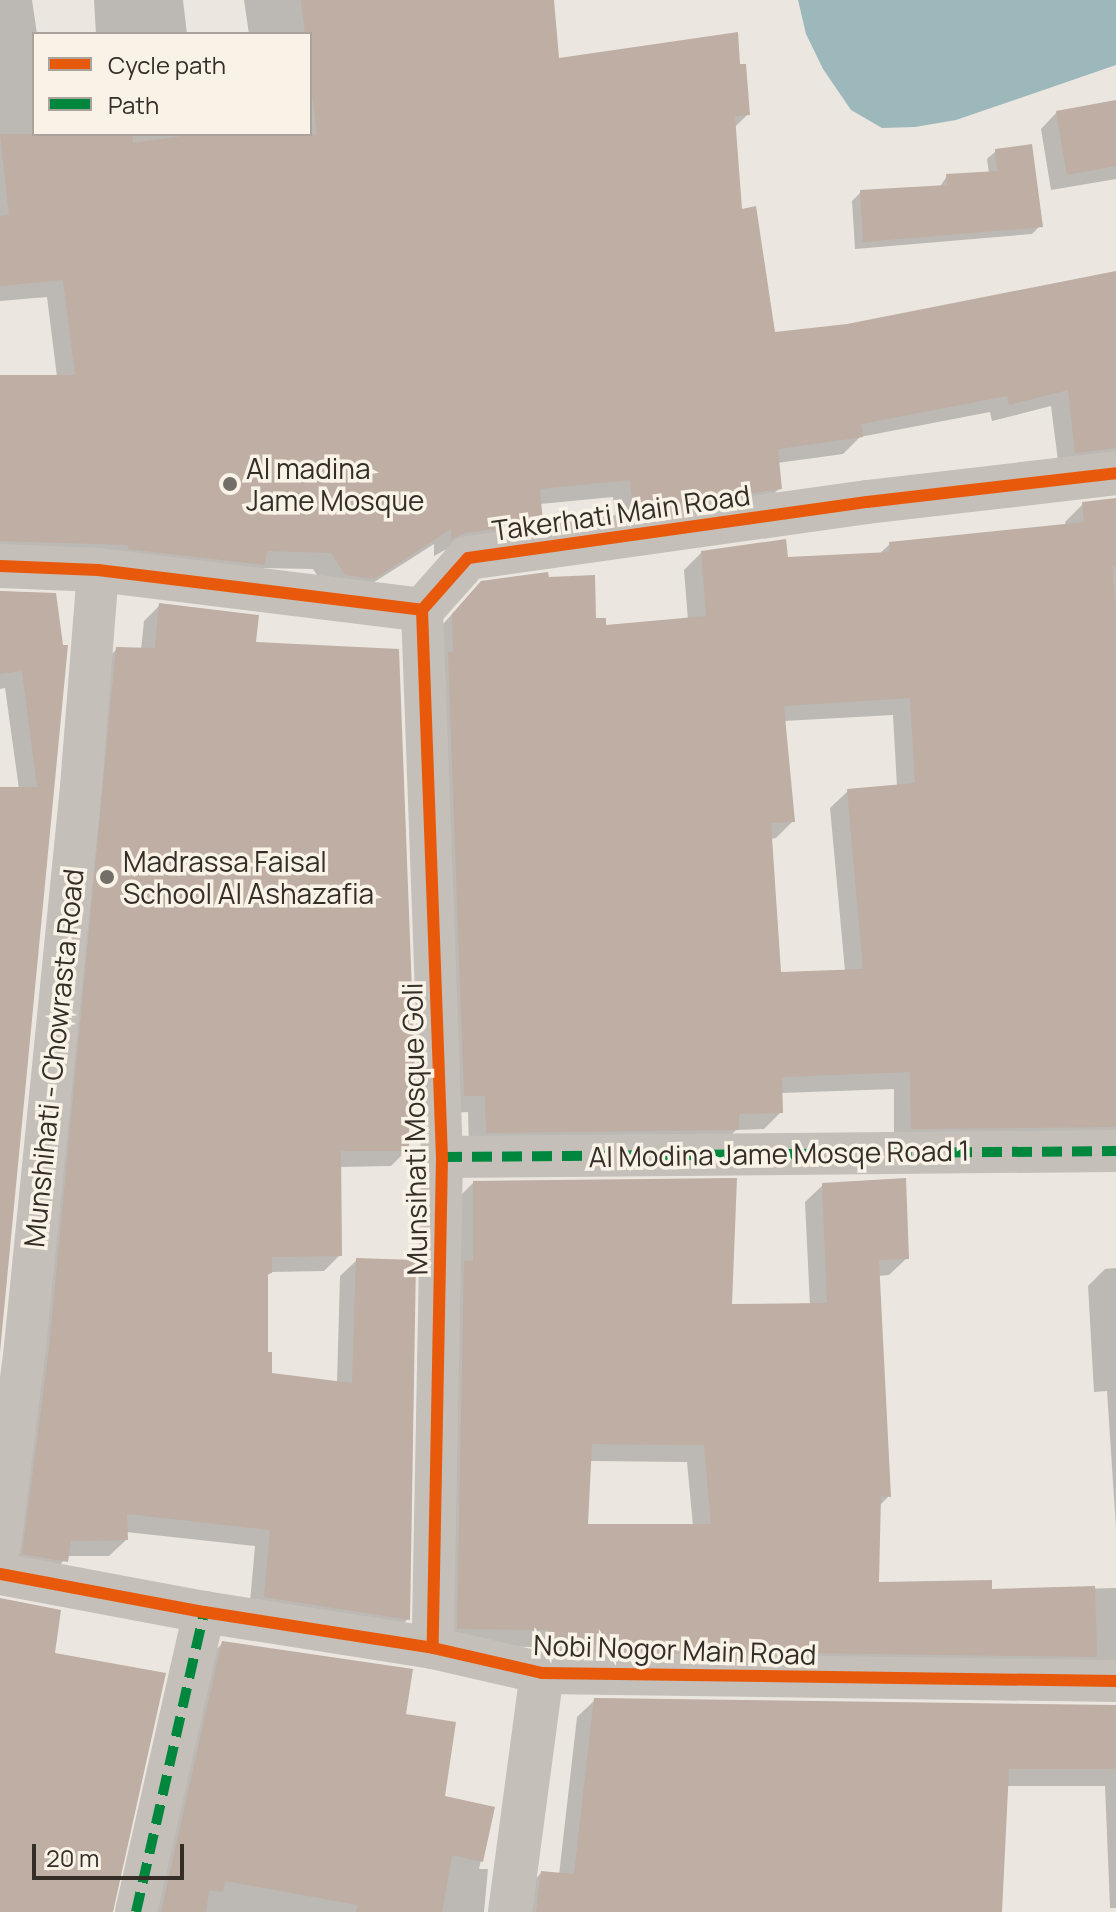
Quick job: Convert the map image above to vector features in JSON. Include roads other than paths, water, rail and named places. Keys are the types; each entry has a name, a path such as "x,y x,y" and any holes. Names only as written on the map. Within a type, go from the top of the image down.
{"street":[{"name":"Takerhati Main Road","path":"422,610 468,558 867,502 1098,476"},
{"path":"0,566 98,570 422,610"},
{"name":"Munshihati - Chowrasta Road","path":"0,1545 25,1346 81,787 98,570"},
{"name":"Munsihati Mosque Goli","path":"422,610 442,1157 433,1648"},
{"name":"Al Modina Jame Mosqe Road 1","path":"442,1157 1116,1151"},
{"name":"Nobi Nogor Main Road","path":"0,1574 204,1612 433,1648 542,1673 1116,1681"},
{"path":"136,1912 204,1612"},
{"path":"510,1912 542,1673"}],"water":[{"path":"798,0 1116,0 1116,65 956,120 915,127 882,128 851,110 823,69 806,34"}],"place":[{"name":"Al madina Jame Mosque","path":"230,484"},
{"name":"Madrassa Faisal School Al Ashazafia","path":"107,877"}]}
